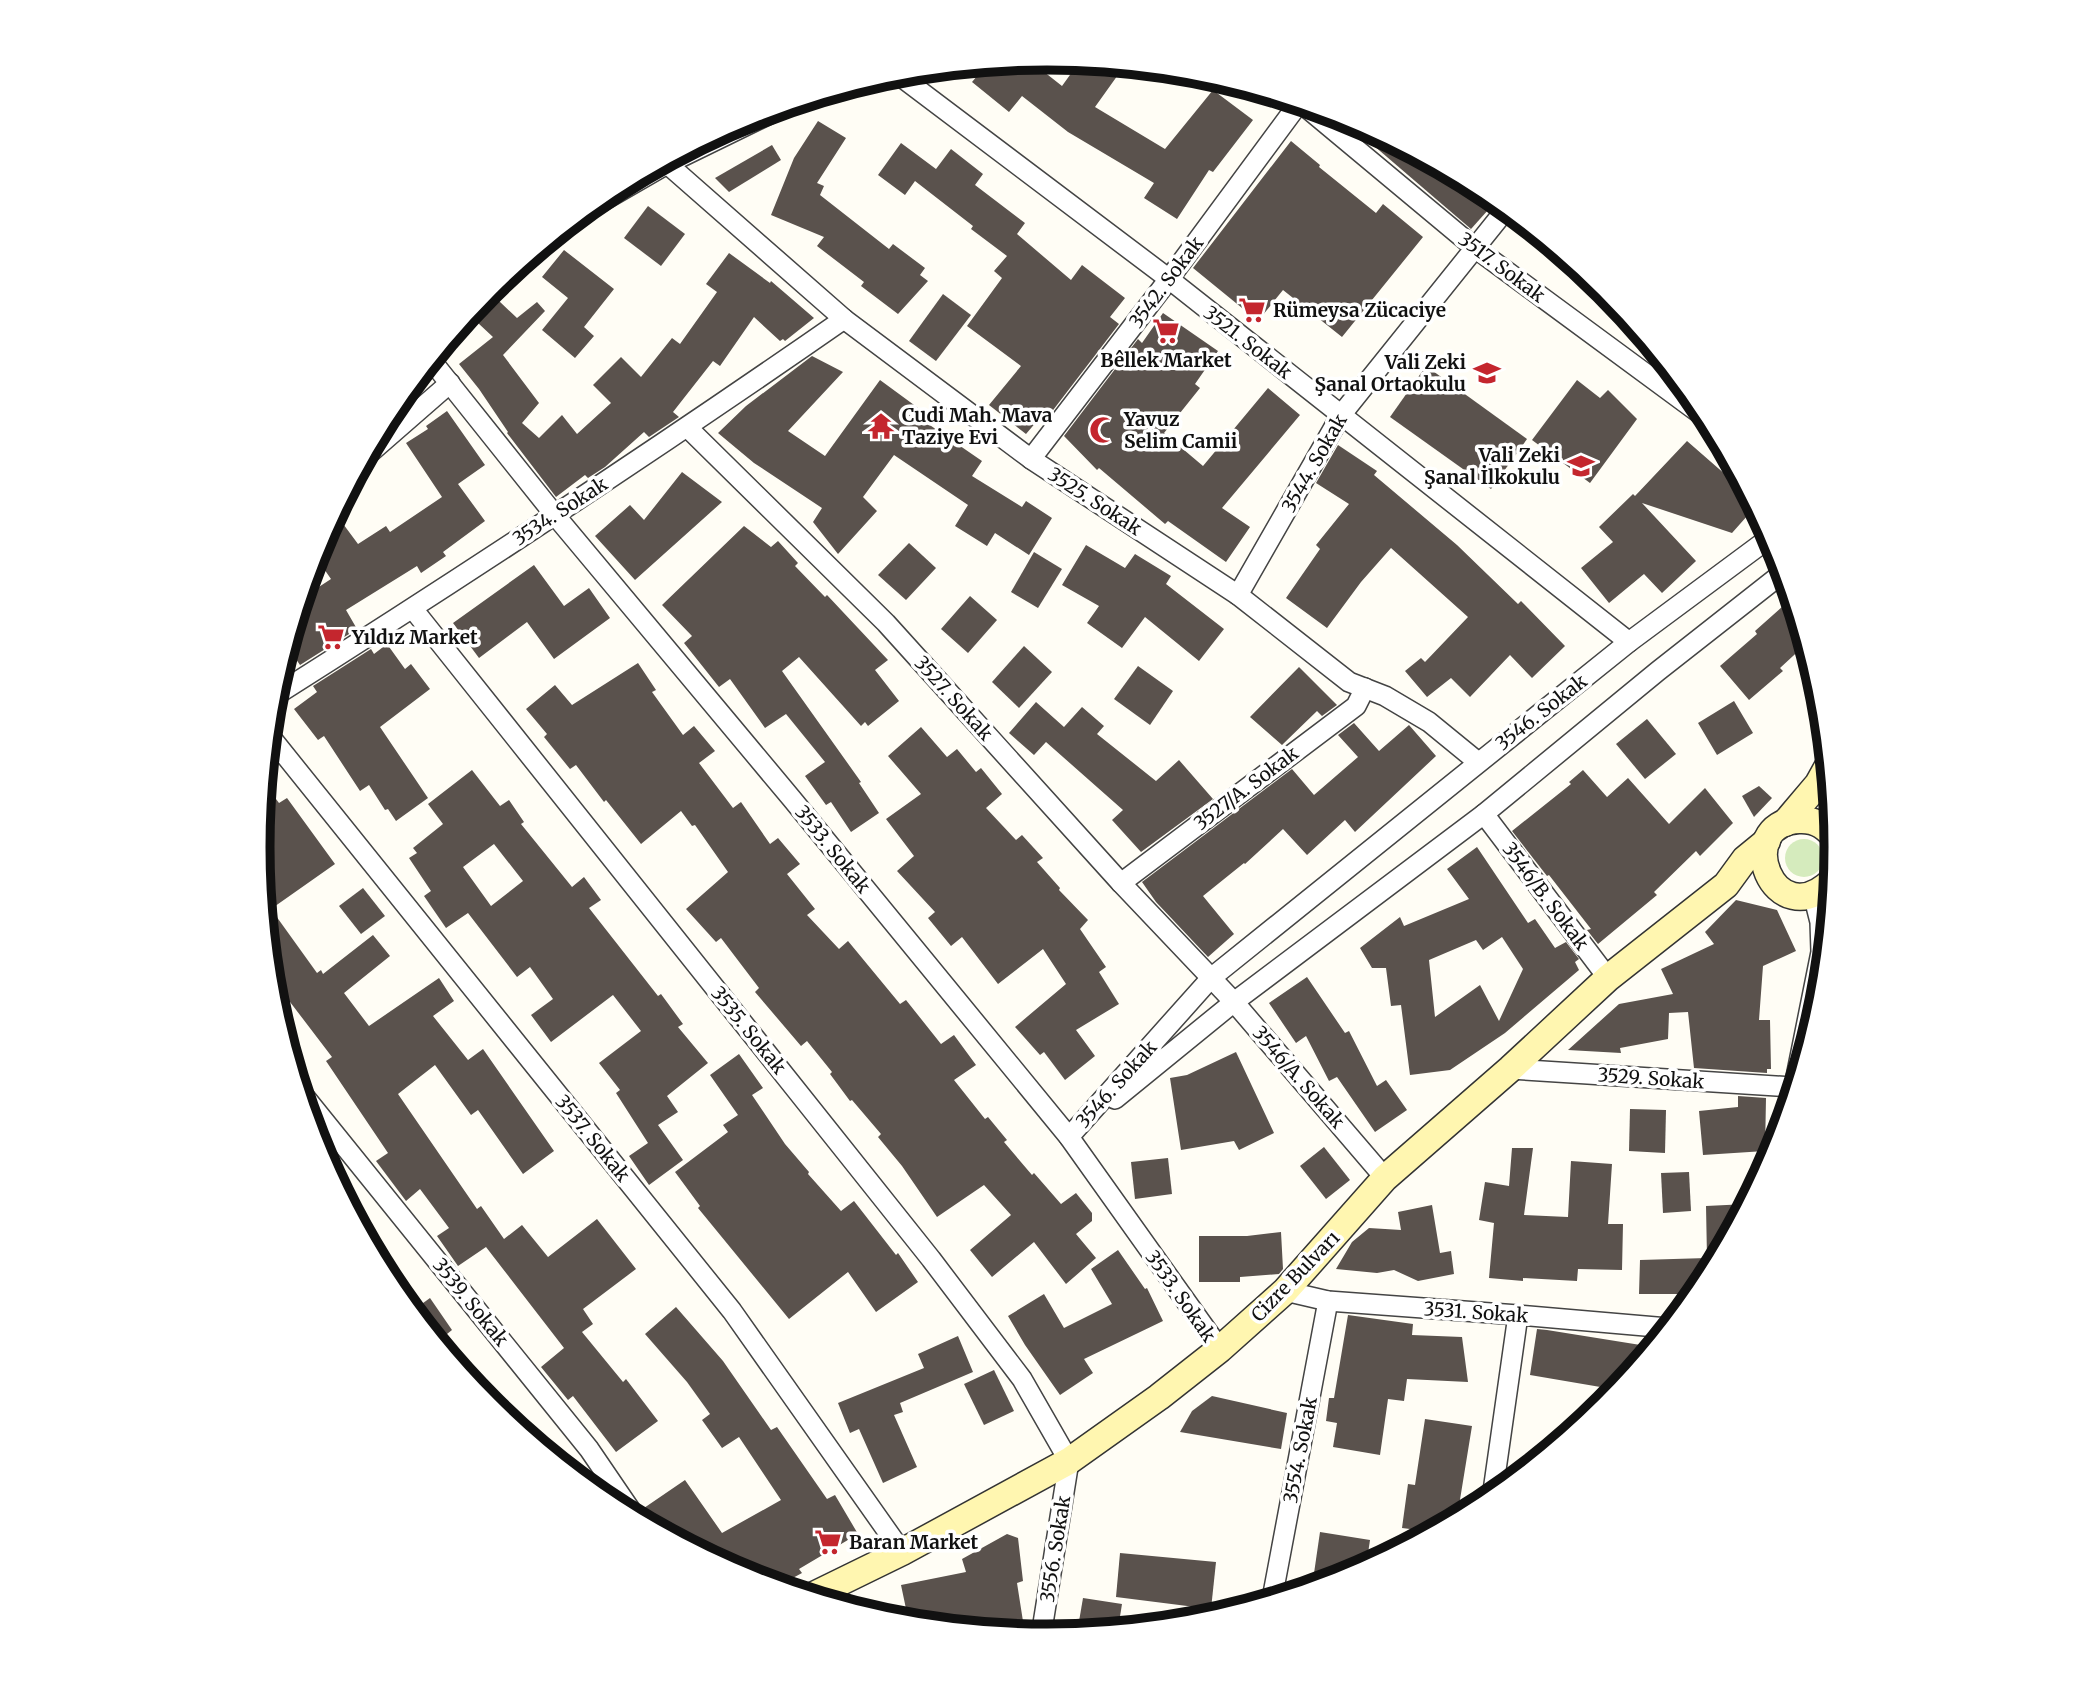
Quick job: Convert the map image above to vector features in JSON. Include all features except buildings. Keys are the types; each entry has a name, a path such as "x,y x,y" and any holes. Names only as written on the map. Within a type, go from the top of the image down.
{"main road":[{"name":"Cizre Bulvarı","path":"838,1594 902,1552 1069,1461 1159,1397 1220,1349 1285,1291 1385,1178 1510,1069 1608,978 1726,885 1745,859 1776,832 1820,780"},
{"path":"1777,888 1764,866 1763,853 1776,832 1797,820 1809,820 1823,827"},
{"path":"1726,885 1746,881 1801,896 1822,890"}],"street":[{"name":"3521. Sokak","path":"909,83 1169,279 1629,642"},
{"name":"3542. Sokak","path":"1031,459 1295,110"},
{"name":"3517. Sokak","path":"1321,120 1475,248 1683,401"},
{"name":"3525. Sokak","path":"671,167 844,319 1031,459 1238,595 1349,682 1384,696 1429,722 1478,762"},
{"name":"3544. Sokak","path":"1238,595 1341,415 1500,217"},
{"name":"3534. Sokak","path":"287,688 413,609 688,428 844,319"},
{"name":"3533. Sokak","path":"437,367 554,514 801,809 1069,1137 1220,1349"},
{"path":"386,439 450,383"},
{"name":"3527. Sokak","path":"688,428 887,623 1121,883 1211,978"},
{"name":"3546. Sokak","path":"1069,1137 1211,978 1629,642 1762,543"},
{"name":"3546. Sokak","path":"1069,1137 1234,1002 1484,814 1776,578"},
{"name":"3535. Sokak","path":"413,609 931,1259 1022,1379 1069,1461"},
{"name":"3527/A. Sokak","path":"1121,883 1356,706 1365,688"},
{"name":"3537. Sokak","path":"277,745 732,1311 902,1552"},
{"name":"3546/B. Sokak","path":"1484,814 1608,978"},
{"name":"3546/A. Sokak","path":"1211,978 1385,1178"},
{"name":"3529. Sokak","path":"1510,1069 1784,1093"},
{"name":"3539. Sokak","path":"317,1112 589,1449 622,1497"},
{"name":"3531. Sokak","path":"1285,1291 1328,1301 1657,1327"},
{"name":"3554. Sokak","path":"1274,1590 1328,1301"},
{"path":"1494,1482 1518,1315"},
{"name":"3556. Sokak","path":"1043,1624 1069,1461"}],"green space":[{"path":"1804,839 1818,844 1823,858 1818,872 1804,877 1790,872 1785,858 1790,844"}],"place":[{"name":"Rümeysa Zücaciye","path":"1252,310"},
{"name":"Bêllek Market","path":"1166,331"},
{"name":"Vali Zeki Şanal Ortaokulu","path":"1487,373"},
{"name":"Cudi Mah. Mava Taziye Evi","path":"881,426"},
{"name":"Yavuz Selim Camii","path":"1103,430"},
{"name":"Vali Zeki Şanal İlkokulu","path":"1581,466"},
{"name":"Yıldız Market","path":"331,637"},
{"name":"Baran Market","path":"828,1542"}]}
